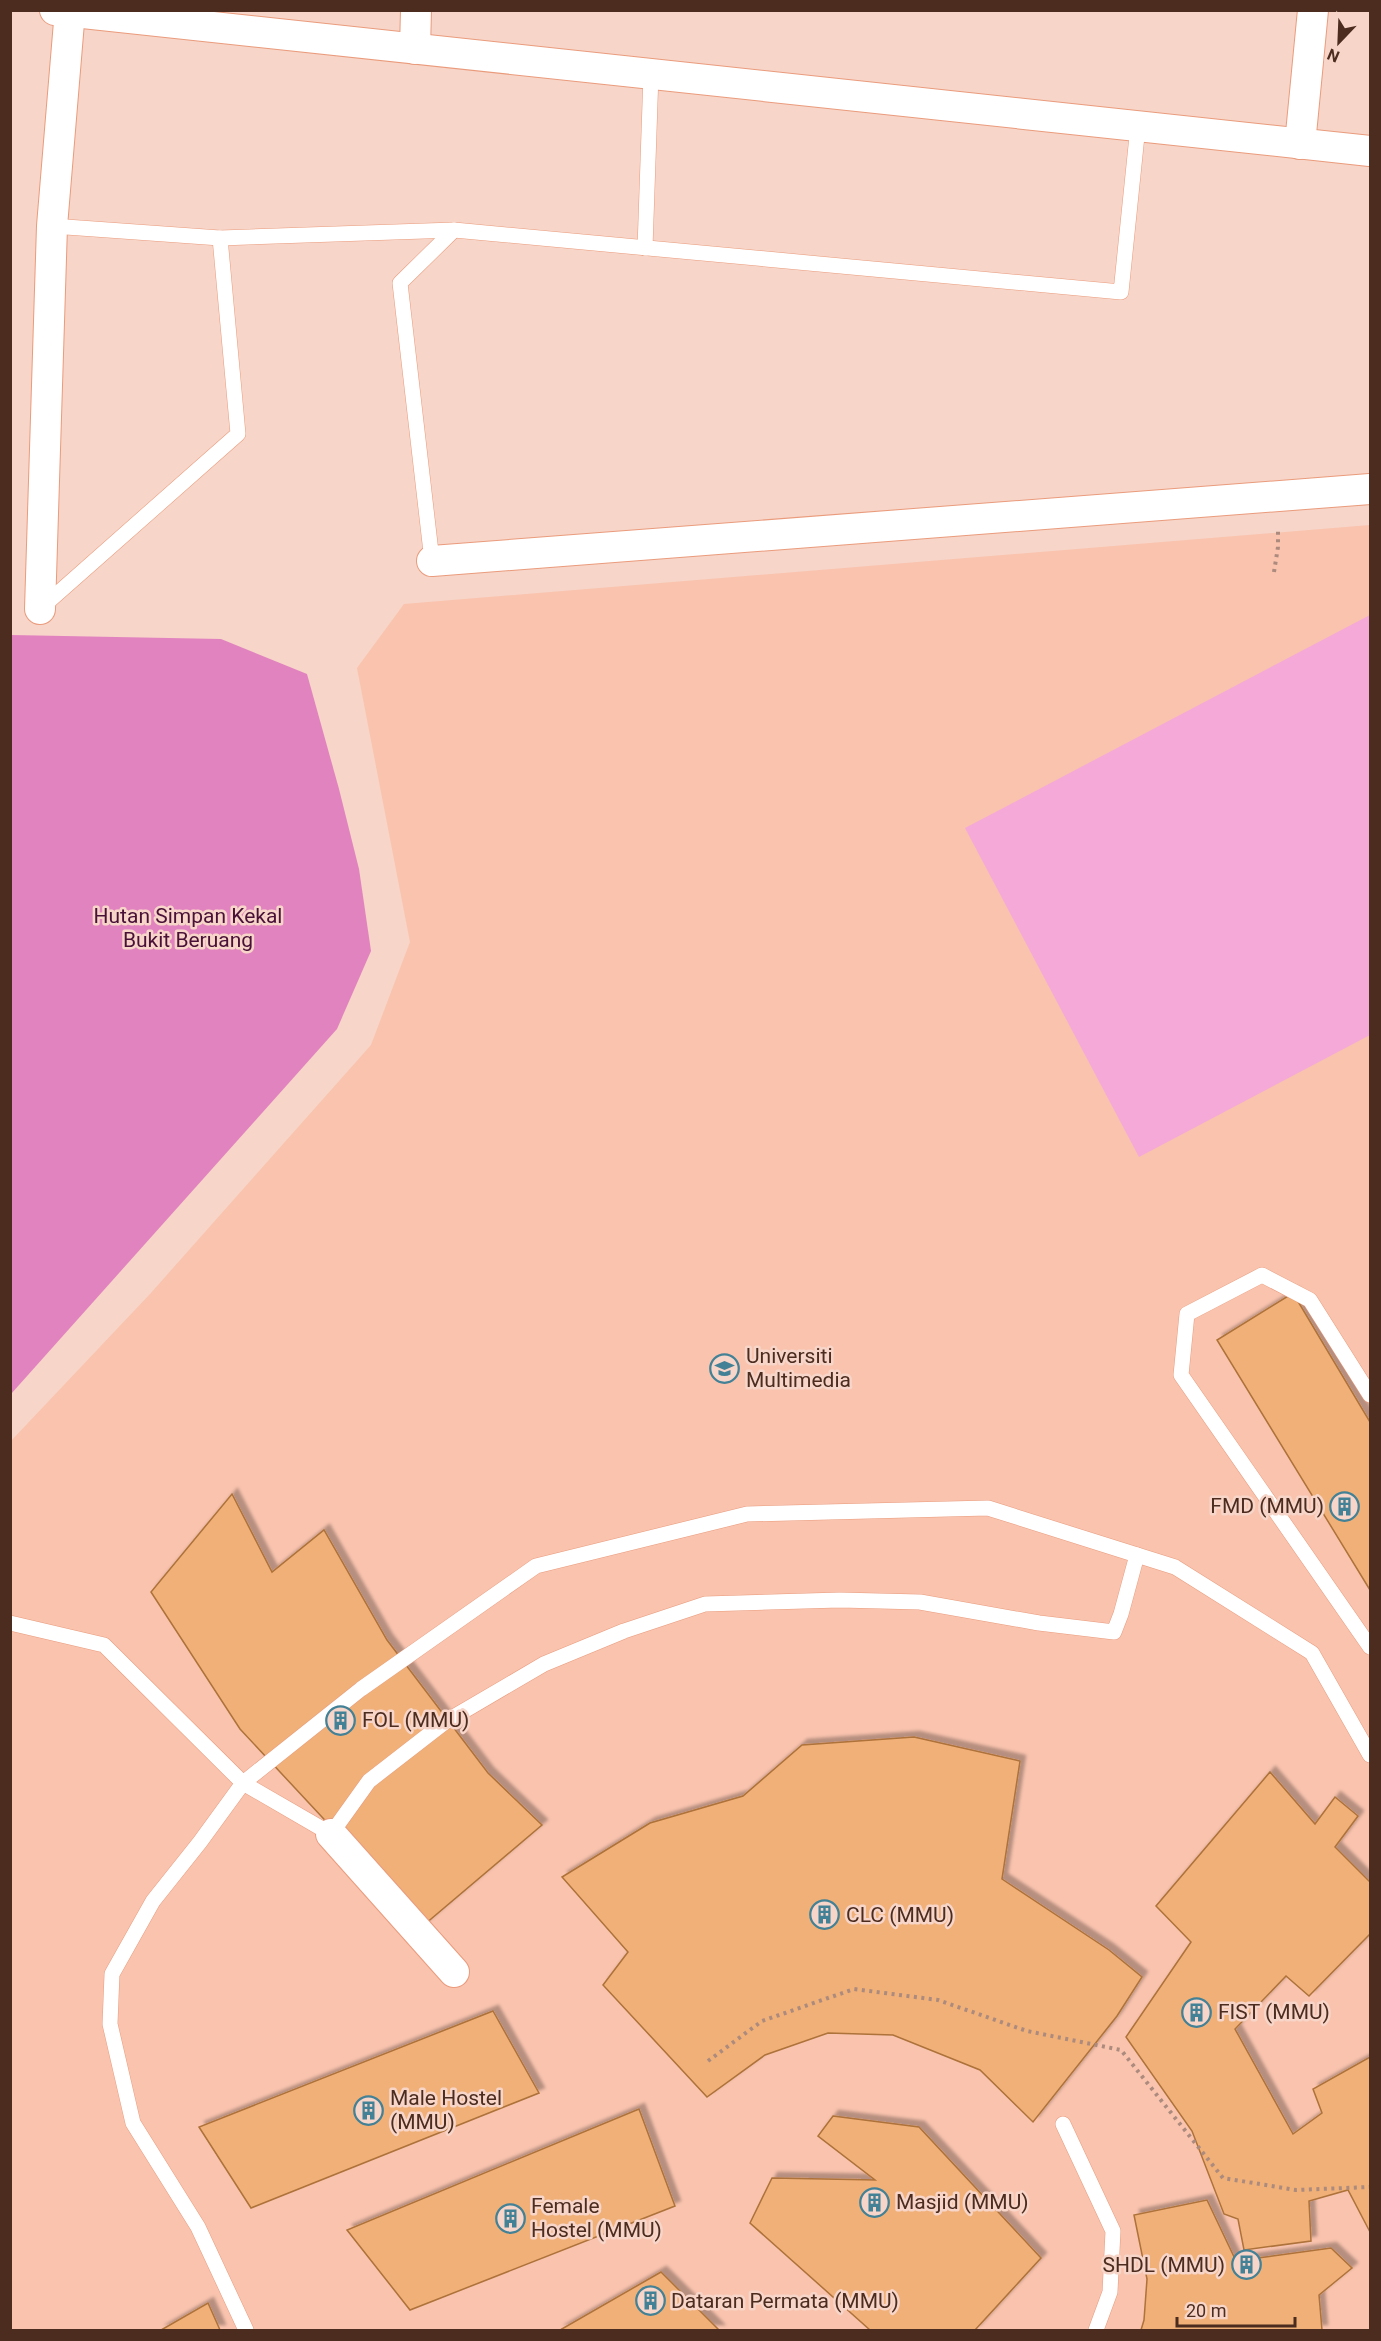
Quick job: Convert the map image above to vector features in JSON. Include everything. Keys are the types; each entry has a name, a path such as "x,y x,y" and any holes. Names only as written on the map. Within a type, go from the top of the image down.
{"street":[{"path":"415,49 416,10"},
{"path":"1299,144 1313,10"},
{"path":"40,609 52,226 65,11 206,19 415,49 1371,151"},
{"path":"432,561 1371,489"},
{"path":"331,1834 454,1971"}],"lane":[{"path":"645,248 651,74"},
{"path":"52,226 220,238 454,230 1122,292 1138,126"},
{"path":"432,561 400,283 454,230"},
{"path":"40,609 238,435 220,238"},
{"path":"1371,1395 1310,1300 1262,1275 1187,1314 1181,1375 1371,1647"},
{"path":"246,2331 198,2227 133,2123 111,2024 112,1974 153,1901 243,1783 361,1689 536,1566 747,1514 988,1508 1175,1567 1312,1653 1371,1755"},
{"path":"10,1623 104,1645 243,1783 331,1834 369,1781 445,1722 544,1664 624,1631 705,1604 840,1600 920,1602 1039,1623 1114,1632 1137,1555"},
{"path":"1063,2124 1113,2231 1110,2292 1096,2331"}],"path":[{"path":"1274,572 1278,547"},
{"path":"708,2061 762,2020 854,1989 938,2000 1027,2031 1121,2050 1223,2178 1296,2190 1371,2187"}],"shaded area":[{"name":"Universiti Multimedia","path":"1370,525 1370,2330 11,2330 10,1442 150,1294 371,1045 410,942 357,668 404,604"},
{"path":"1370,615 1370,1035 1139,1157 965,828"}],"green space":[{"name":"Hutan Simpan Kekal Bukit Beruang","path":"11,635 221,639 307,674 359,869 371,951 337,1029 11,1394"}],"building":[{"name":"FMD (MMU)","path":"1293,1293 1370,1422 1370,1590 1217,1340"},
{"name":"FOL (MMU)","path":"232,1494 272,1572 324,1530 387,1640 488,1773 542,1825 418,1930 335,1831 240,1729 151,1592"},
{"name":"CLC (MMU)","path":"914,1737 1020,1761 1002,1879 1109,1950 1142,1977 1117,2016 1033,2122 980,2070 893,2035 828,2033 765,2055 707,2097 603,1985 628,1952 562,1877 650,1823 743,1796 802,1745"},
{"name":"FIST (MMU)","path":"1270,1772 1315,1824 1335,1797 1358,1816 1335,1847 1370,1882 1370,1934 1309,1996 1286,1976 1235,2029 1293,2134 1322,2113 1313,2089 1370,2057 1370,2232 1348,2190 1309,2201 1311,2241 1244,2250 1238,2219 1224,2214 1192,2131 1126,2037 1191,1942 1156,1906"},
{"name":"Male Hostel (MMU)","path":"493,2011 539,2093 251,2208 199,2127"},
{"name":"Female Hostel (MMU)","path":"639,2109 675,2206 410,2310 347,2230"},
{"name":"Masjid (MMU)","path":"833,2116 919,2127 1041,2258 975,2330 870,2330 750,2223 772,2178 875,2180 818,2136"},
{"name":"SHDL (MMU)","path":"1207,2200 1236,2261 1331,2248 1352,2268 1319,2295 1322,2330 1141,2330 1144,2320 1147,2279 1134,2215"},
{"name":"Dataran Permata (MMU)","path":"661,2272 719,2330 560,2330"},
{"path":"208,2303 220,2330 161,2330"}],"place":[{"name":"Universiti Multimedia","path":"725,1368"},
{"name":"FMD (MMU)","path":"1345,1506"},
{"name":"FOL (MMU)","path":"341,1720"},
{"name":"CLC (MMU)","path":"825,1915"},
{"name":"FIST (MMU)","path":"1197,2012"},
{"name":"Male Hostel (MMU)","path":"369,2110"},
{"name":"Masjid (MMU)","path":"875,2202"},
{"name":"Female Hostel (MMU)","path":"510,2218"},
{"name":"SHDL (MMU)","path":"1246,2265"},
{"name":"Dataran Permata (MMU)","path":"650,2301"}]}
